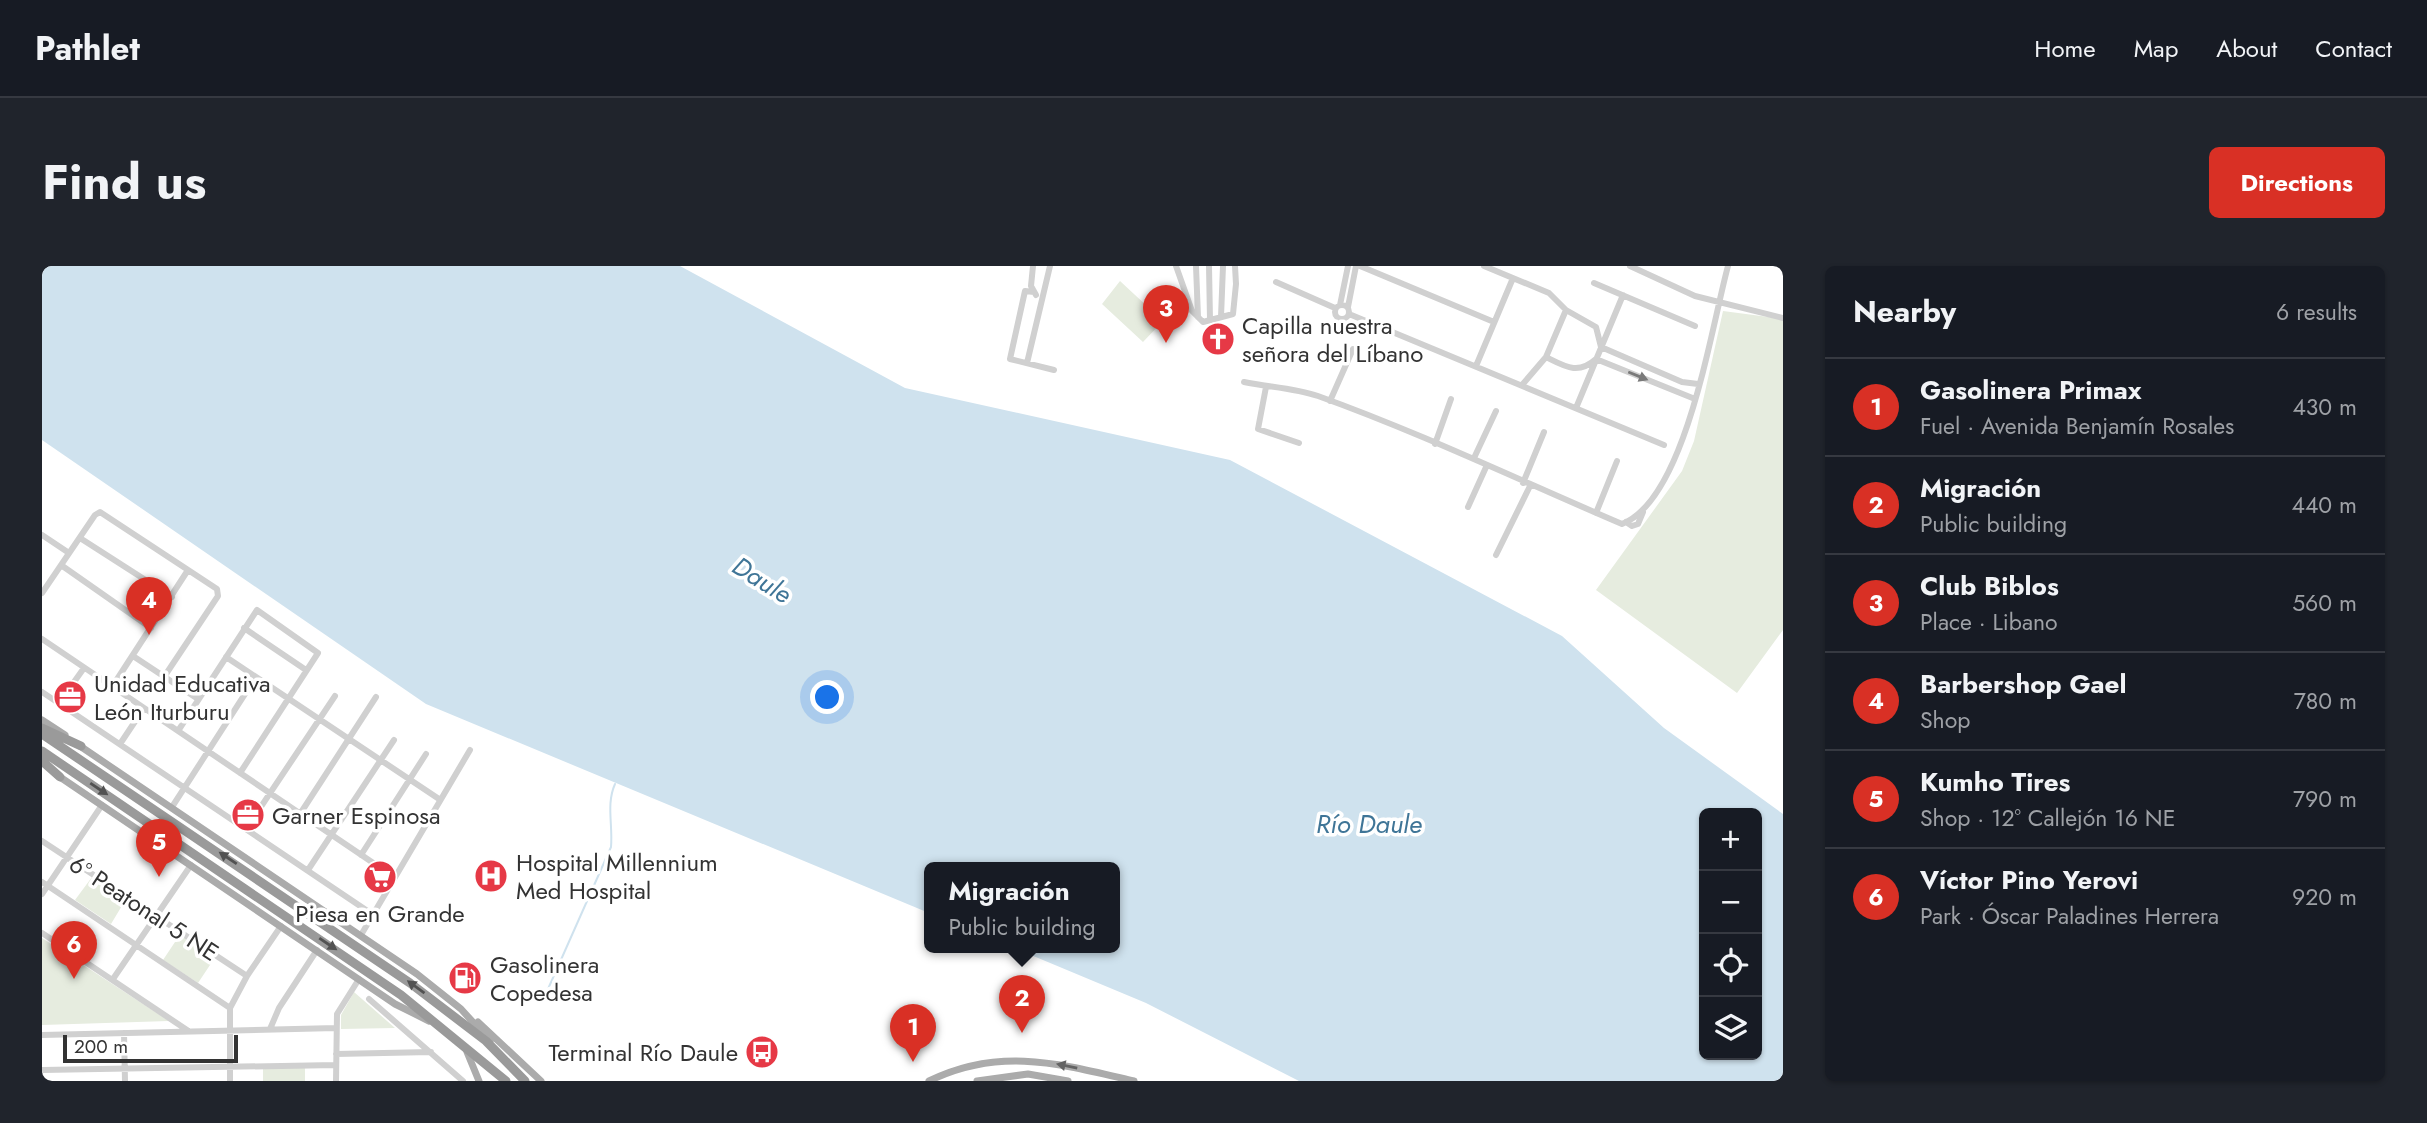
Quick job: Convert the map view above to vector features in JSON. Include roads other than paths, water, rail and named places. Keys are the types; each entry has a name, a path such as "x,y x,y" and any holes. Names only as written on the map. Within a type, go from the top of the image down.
{"highway":[{"path":"42,728 81,746"},
{"path":"42,733 374,957 443,1007 507,1060 525,1081"},
{"path":"42,751 366,969 506,1081"},
{"path":"42,763 60,777"}],"main road":[{"path":"42,720 361,935 461,1009 509,1049 541,1081"},
{"path":"60,777 395,1004 442,1028"},
{"path":"461,1009 507,1060"},
{"path":"452,1036 474,1063 479,1081"},
{"path":"929,1081 979,1062 1029,1060 1134,1081"},
{"path":"977,1081 1028,1074 1068,1081"}],"street":[{"path":"1033,266 1034,292 1040,299"},
{"path":"1027,363 1040,299 1050,266"},
{"path":"1176,266 1198,319"},
{"path":"1196,266 1198,319"},
{"path":"1209,266 1210,320"},
{"path":"1221,317 1223,266"},
{"path":"1198,319 1210,320 1234,311 1234,266"},
{"path":"1348,266 1338,306 1339,318 1349,311 1358,266 1494,322"},
{"path":"1484,266 1549,293 1566,310 1584,318 1598,331 1601,346"},
{"path":"1630,266 1695,296 1783,318"},
{"path":"1244,382 1315,395 1474,458 1526,485 1624,523 1643,511 1679,454 1728,266"},
{"path":"1476,366 1513,278"},
{"path":"1276,282 1664,445"},
{"path":"1594,284 1695,326"},
{"path":"1034,292 1025,291 1010,359 1054,370"},
{"path":"1576,408 1623,295"},
{"path":"1522,386 1546,357 1566,310"},
{"path":"1598,331 1609,327"},
{"path":"1601,346 1682,382 1698,384"},
{"path":"1330,401 1353,349"},
{"path":"1607,363 1612,351"},
{"path":"1546,357 1577,370 1586,368 1596,359"},
{"path":"1596,359 1695,399"},
{"path":"1266,387 1258,429 1299,443"},
{"path":"1435,444 1451,399"},
{"path":"1474,458 1496,411"},
{"path":"1496,555 1526,485 1544,432"},
{"path":"1595,513 1617,461"},
{"path":"1468,507 1487,465"},
{"path":"42,593 96,514 103,513 217,589 218,596 164,677"},
{"path":"42,535 69,553"},
{"path":"80,538 172,597"},
{"path":"61,565 151,628"},
{"path":"112,687 188,570"},
{"path":"178,731 257,610 318,653 240,774"},
{"path":"244,628 306,670"},
{"path":"42,639 394,877"},
{"path":"133,656 198,699"},
{"path":"226,657 439,799"},
{"path":"59,704 84,668"},
{"path":"172,807 256,677"},
{"path":"42,692 372,914"},
{"path":"246,829 335,696"},
{"path":"300,814 376,698"},
{"path":"120,744 144,708"},
{"path":"308,870 394,740"},
{"path":"361,935 470,750"},
{"path":"361,855 426,754"},
{"path":"42,894 45,884 67,858 102,805"},
{"name":"6º Peatonal 5 NE","path":"42,841 247,975"},
{"path":"113,979 191,865"},
{"path":"45,884 230,1009"},
{"path":"230,1081 230,1009 247,975 281,926"},
{"path":"42,933 189,1032"},
{"path":"270,1029 279,1008 317,950"},
{"path":"336,1081 337,1014 359,979"},
{"path":"369,999 463,1081"},
{"path":"42,1035 336,1028"},
{"path":"124,1033 125,1081"},
{"path":"336,1054 431,1052"},
{"path":"42,1070 337,1065"}],"water":[{"name":"Río Daule","path":"42,266 680,266 905,388 1230,460 1562,636 1664,728 1783,814 1783,1081 1299,1081 1146,1003 1026,953 1120,953 1120,862 924,862 924,911 426,704 42,440"}],"waterway":[{"path":"548,989 611,847 610,807 615,784"}],"place":[{"name":"Capilla nuestra señora del Líbano","path":"1218,339"},
{"name":"Club Biblos","path":"1166,343"},
{"name":"Barbershop Gael","path":"149,635"},
{"name":"Unidad Educativa León Iturburu","path":"70,697"},
{"name":"Garner Espinosa","path":"248,815"},
{"name":"Hospital Millennium Med Hospital","path":"491,876"},
{"name":"Kumho Tires","path":"159,877"},
{"name":"Piesa en Grande","path":"380,877"},
{"name":"Gasolinera Copedesa","path":"465,978"},
{"name":"Víctor Pino Yerovi","path":"74,979"},
{"name":"Migración","path":"1022,1033"},
{"name":"Terminal Río Daule","path":"762,1052"},
{"name":"Gasolinera Primax","path":"913,1062"}],"water label":[{"name":"Daule","path":"762,580"}]}
